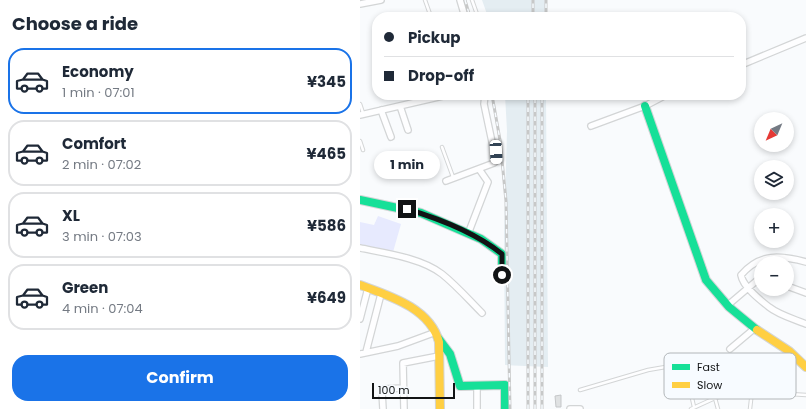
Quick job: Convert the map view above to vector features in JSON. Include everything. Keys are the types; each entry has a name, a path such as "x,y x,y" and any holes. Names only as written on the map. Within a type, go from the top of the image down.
{"street":[{"path":"360,4 381,0"},
{"path":"460,0 464,12"},
{"path":"746,62 806,38"},
{"path":"362,114 426,100"},
{"path":"446,181 496,161 484,100"},
{"path":"591,126 645,106 656,100"},
{"path":"400,106 408,130"},
{"path":"645,106 702,271 714,294 754,328 792,353"},
{"path":"381,110 391,137"},
{"path":"468,234 488,182 478,169"},
{"path":"360,200 421,213 492,246 502,254 502,275"},
{"path":"360,248 392,254 424,265 441,273 482,313"},
{"path":"806,262 786,256 771,258 756,262 741,276 742,281 770,308 806,324"},
{"path":"728,305 754,282"},
{"path":"360,319 364,287 413,308 424,317 442,341 456,368 460,386 477,387 505,385 504,409"},
{"path":"794,288 806,292"},
{"path":"381,294 363,353 398,346 437,335"},
{"path":"730,349 754,328"},
{"path":"437,335 440,409"},
{"path":"796,355 806,367"},
{"path":"404,409 403,363 439,356"},
{"path":"477,387 477,409"},
{"path":"383,409 382,392 384,389 403,388"},
{"path":"570,409 580,409"}],"lane":[{"path":"426,0 430,12"},
{"path":"472,0 476,12"},
{"path":"360,104 362,114"},
{"path":"360,141 363,150"},
{"path":"442,147 453,178"},
{"path":"580,390 648,370 664,367"},
{"path":"796,394 806,395"},
{"path":"692,408 713,399"},
{"path":"715,399 718,409"},
{"path":"750,409 751,399"}],"shaded area":[{"path":"482,0 547,0 547,12 486,12"},
{"path":"505,100 546,100 548,367 505,365 504,232 507,131"},
{"path":"378,216 401,224 393,252 360,245 360,222 374,225"}],"building":[{"path":"561,395 561,407 556,407 555,396"}],"railway":[{"path":"465,0 469,12"},
{"path":"533,0 533,12"},
{"path":"546,0 546,12"},
{"path":"493,100 500,140 506,201 510,409"},
{"path":"528,100 528,409"},
{"path":"535,100 535,409"},
{"path":"542,100 542,409"}],"traffic: fast":[{"path":"645,106 706,280 729,307 757,330"},
{"path":"360,200 421,213 481,239 502,254 502,275"},
{"path":"438,338 450,354 460,386 505,385 505,409"}],"traffic: slow":[{"path":"360,285 396,299 407,305 427,320 434,330 439,342 440,409"},
{"path":"757,330 791,353"},
{"path":"796,358 806,367"}],"route":[{"path":"407,209 441,221 492,246 502,254 502,275"}]}
